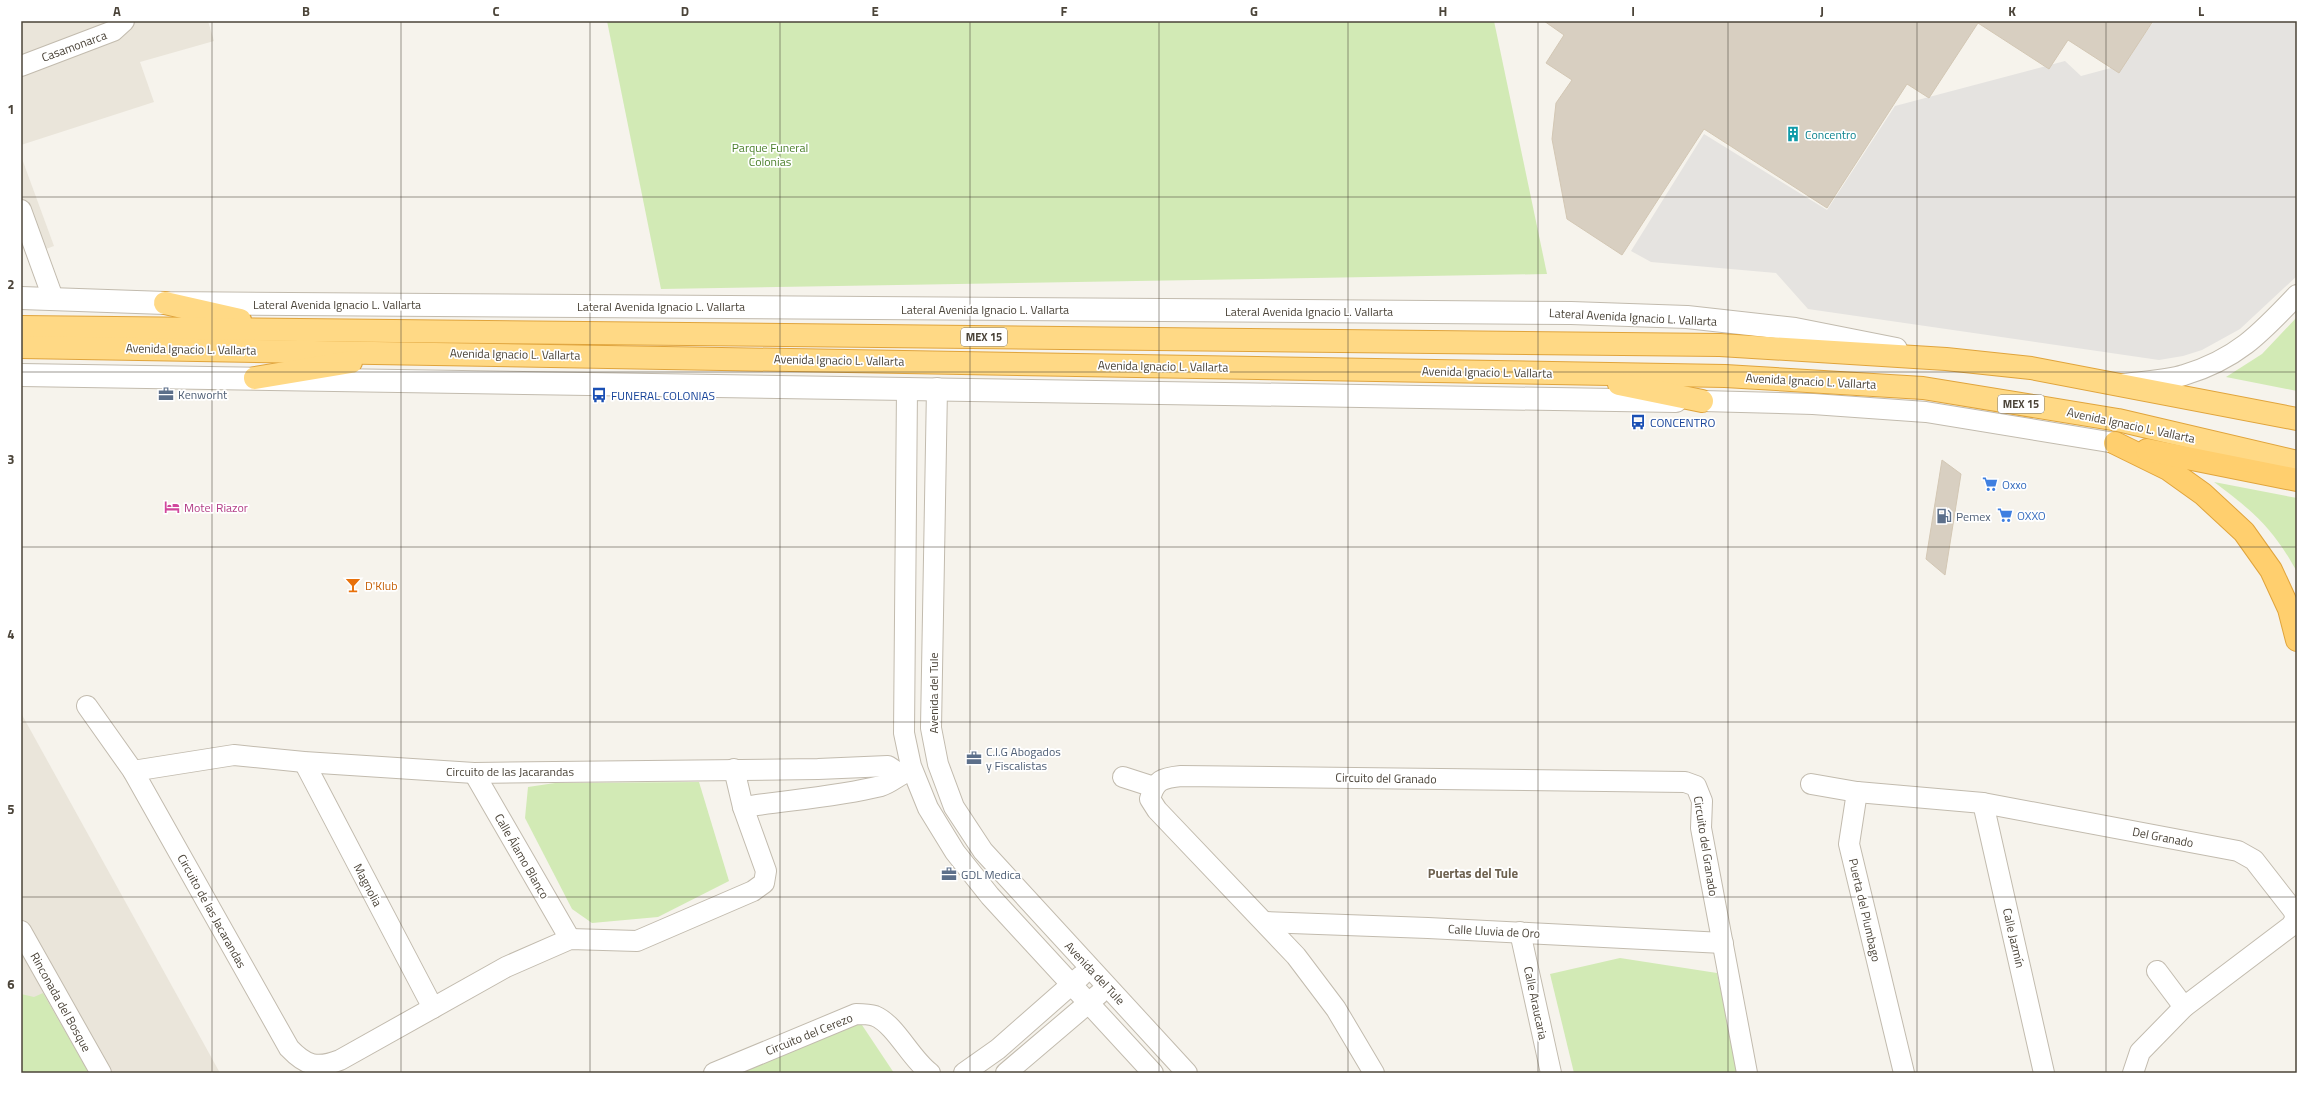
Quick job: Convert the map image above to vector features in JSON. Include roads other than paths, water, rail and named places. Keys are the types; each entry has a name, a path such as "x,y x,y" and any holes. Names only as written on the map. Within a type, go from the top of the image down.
{"highway":[{"path":"165,303 286,330"},
{"name":"Avenida Ignacio L. Vallarta","path":"21,327 1720,345 1946,359 2031,368 2123,384 2297,419"},
{"name":"Avenida Ignacio L. Vallarta","path":"21,347 405,352 1725,376 1923,388 2118,420 2297,462"},
{"path":"256,378 405,352"},
{"path":"1569,373 1702,401"},
{"path":"2114,444 2297,480"},
{"path":"2114,444 2168,469 2203,494 2244,532 2271,570 2289,609 2297,640"}],"street":[{"name":"Casamonarca","path":"21,66 113,31 124,21"},
{"path":"21,210 53,298"},
{"path":"2123,384 2184,375 2232,355 2258,336 2297,294"},
{"name":"Lateral Avenida Ignacio L. Vallarta","path":"21,298 165,303 1571,313 1687,317 1795,329 1946,359"},
{"path":"21,375 1702,401"},
{"name":"Avenida del Tule","path":"907,388 904,733 906,772 955,852 990,896 1153,1073"},
{"name":"Avenida del Tule","path":"937,388 931,728 938,764 954,807 983,850 1187,1073"},
{"name":"Avenida Ignacio L. Vallarta","path":"1702,401 1813,404 1926,412 2114,444"},
{"path":"87,706 133,771"},
{"name":"Circuito de las Jacarandas","path":"734,769 743,807 766,870 764,883 754,891 637,941 570,939 506,967 340,1060 326,1066 306,1064 289,1048 133,771 234,755 304,762 474,773 888,766 906,772"},
{"name":"Magnolia","path":"304,762 433,1008"},
{"path":"743,807 882,785 906,772 938,764"},
{"path":"834,768 838,793"},
{"path":"776,769 782,801"},
{"name":"Calle Álamo Blanco","path":"474,773 570,939"},
{"name":"Circuito del Granado","path":"1154,787 1166,778 1181,776 1685,782 1696,786 1702,801 1701,828 1747,1073"},
{"path":"1123,777 1154,787 1150,800 1157,810 1296,956 1336,1009 1374,1073"},
{"path":"1811,784 1857,792"},
{"name":"Del Granado","path":"1857,792 1983,803 2238,851 2254,860 2293,910 2296,918 2291,926 2184,1007 2140,1052 2133,1073"},
{"name":"Puerta del Plumbago","path":"1857,792 1849,844 1904,1073"},
{"name":"Calle Jazmín","path":"1983,803 2044,1073"},
{"name":"Calle Lluvia de Oro","path":"1265,922 1520,932 1723,943"},
{"name":"Rinconada del Bosque","path":"21,931 101,1073"},
{"name":"Calle Araucaria","path":"1520,932 1551,1073"},
{"path":"968,1072 998,1049 1091,969"},
{"path":"2157,971 2184,1007"},
{"path":"1006,1073 1108,987"},
{"name":"Circuito del Cerezo","path":"714,1073 856,1014 873,1015 883,1020 921,1066 930,1073"}],"place":[{"name":"Concentro","path":"1793,134"},
{"name":"Kenworht","path":"166,394"},
{"name":"FUNERAL COLONIAS","path":"599,395"},
{"name":"CONCENTRO","path":"1638,422"},
{"name":"Oxxo","path":"1990,484"},
{"name":"Motel Riazor","path":"172,507"},
{"name":"OXXO","path":"2005,515"},
{"name":"Pemex","path":"1944,516"},
{"name":"D'Klub","path":"353,585"},
{"name":"C.I.G Abogados y Fiscalistas","path":"974,758"},
{"name":"GDL Medica","path":"949,874"}],"district":[{"name":"Puertas del Tule","path":"1473,873"}],"park label":[{"name":"Parque Funeral Colonias","path":"770,154"}]}
